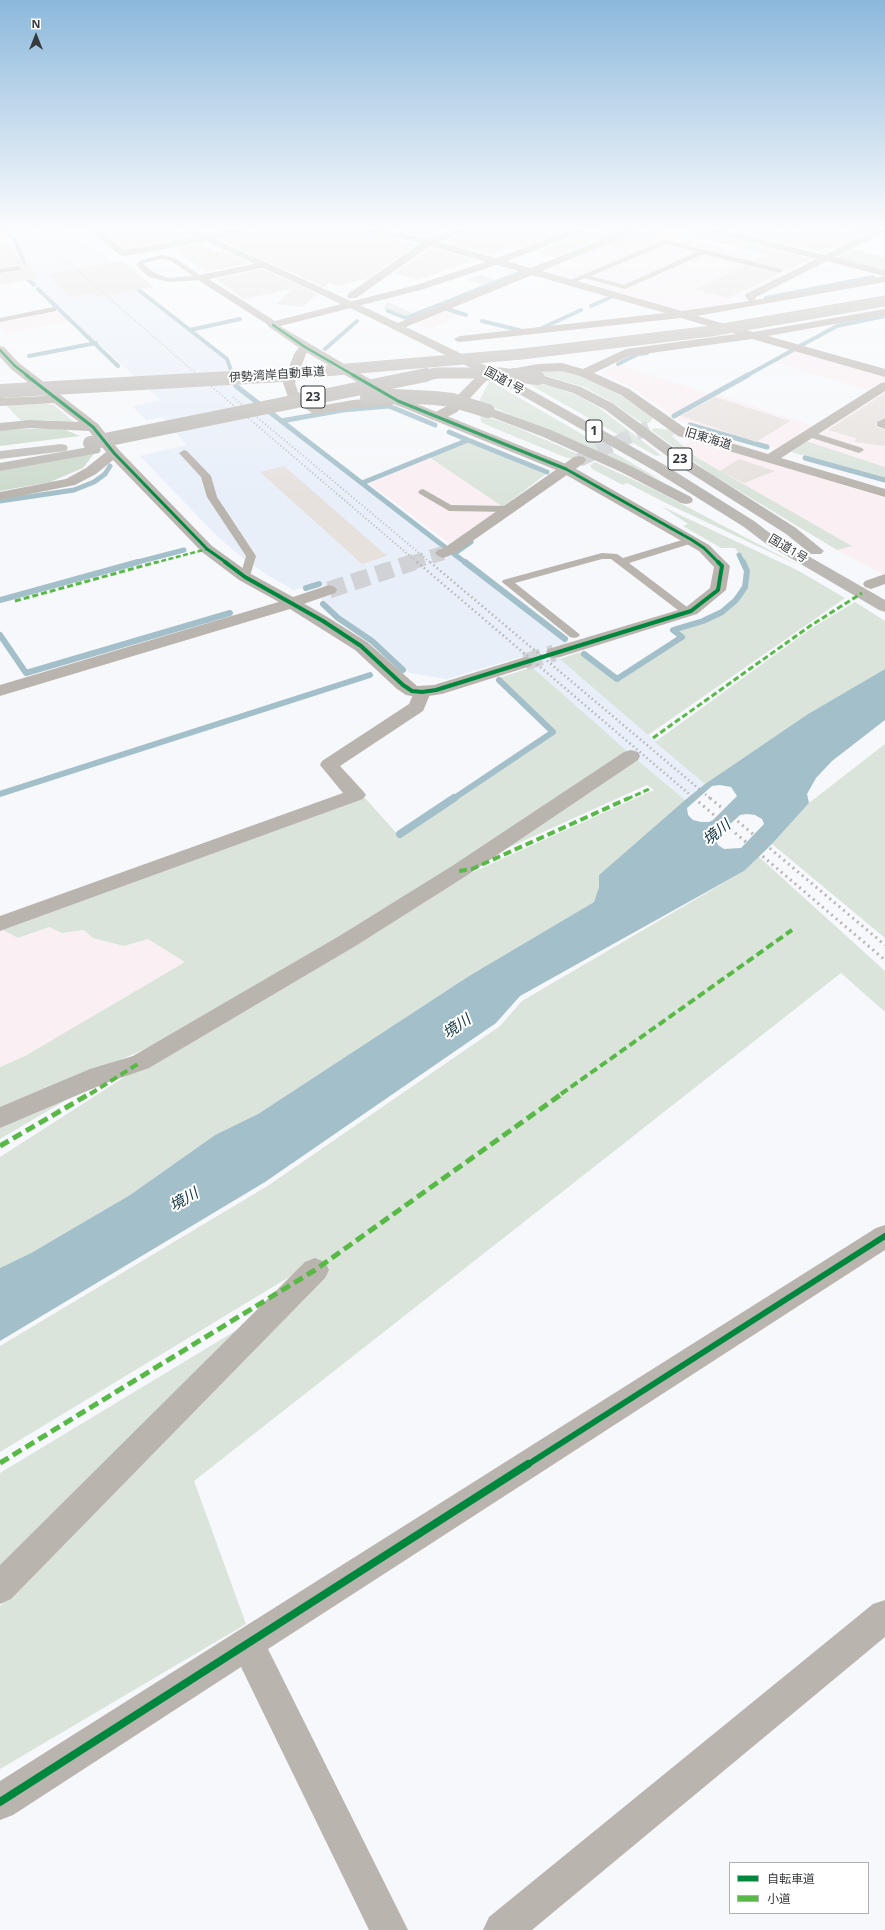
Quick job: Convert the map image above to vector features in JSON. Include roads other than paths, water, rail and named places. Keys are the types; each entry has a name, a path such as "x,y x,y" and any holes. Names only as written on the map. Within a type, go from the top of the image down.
{"highway":[{"name":"国道1号","path":"379,316 397,327 495,375 693,488 749,524 770,540 881,599"},
{"name":"伊勢湾岸自動車道","path":"15,372 48,377 279,364 500,346 734,316"},
{"name":"伊勢湾岸自動車道","path":"0,391 281,375 522,354 704,332 797,316"},
{"name":"23","path":"0,467 390,382 437,374 500,373 538,378 577,390 608,406 692,468 791,531 816,551"},
{"name":"23","path":"0,456 61,448 92,446 347,400 394,396 435,398 452,400 488,411 546,433 661,486 731,523 770,540"},
{"name":"国道1号","path":"693,488 736,509 805,548 816,551 878,581 881,599"}],"main road":[{"path":"259,316 273,325 301,316"}],"street":[{"path":"397,327 423,316"},
{"path":"460,339 595,325 663,316"},
{"path":"687,316 885,373"},
{"path":"584,373 626,353 861,316"},
{"path":"273,325 305,347 398,401 566,469 692,540 704,548 722,566 718,590 691,611 554,653"},
{"path":"595,325 626,353"},
{"path":"305,347 300,354 289,383 292,394 317,410 353,404 398,401"},
{"path":"0,350 15,372"},
{"path":"0,366 15,372 59,399 93,427 114,453 207,549 245,577 323,621 361,646 403,685 412,691 422,692 436,690 525,662"},
{"name":"旧東海道","path":"437,417 452,409 482,378 550,367 562,367 603,380 625,392 665,422 683,433 885,493"},
{"path":"771,458 885,386"},
{"path":"0,402 59,399"},
{"path":"650,427 665,422"},
{"path":"0,427 30,424 93,427"},
{"path":"0,496 70,482 91,471 114,453"},
{"path":"443,553 449,551 579,460"},
{"path":"0,691 292,603 329,590"},
{"path":"0,924 356,794 329,765 417,707 422,692"},
{"path":"0,1118 84,1082 141,1062 356,936 459,871 631,756"},
{"path":"0,1802 885,1236"},
{"path":"0,1588 315,1270"},
{"path":"502,1930 885,1616"},
{"path":"248,1644 389,1930"}],"lane":[{"path":"0,320 19,316"},
{"path":"885,421 880,424 885,426"},
{"path":"809,434 859,450"},
{"path":"184,453 206,476 212,498 251,556 245,577"},
{"path":"423,492 449,508 510,509"},
{"path":"622,562 692,540"},
{"path":"574,635 507,582 602,556 613,556 687,612"}],"water":[{"name":"境川","path":"885,669 885,720 832,761 816,778 807,794 809,803 772,844 744,871 520,996 496,1023 265,1182 0,1341 0,1268 31,1253 130,1195 215,1135 258,1114 469,976 594,902 599,887 599,875 705,784 808,714","holes":["720,785 731,787 737,796 713,820 709,822 693,820 688,815 687,808 712,786","740,815 755,815 762,819 764,824 741,848 724,849 718,845 715,838"]}],"waterway":[{"path":"66,316 94,343"},
{"path":"172,316 227,359 233,376"},
{"path":"401,316 406,318 411,316"},
{"path":"542,328 568,316"},
{"path":"800,346 837,326 885,316"},
{"path":"190,330 240,319"},
{"path":"325,349 357,321"},
{"path":"482,321 519,330"},
{"path":"29,356 94,343"},
{"path":"94,343 118,366"},
{"path":"746,376 793,350"},
{"path":"618,364 638,354 647,353"},
{"path":"232,375 236,386 281,421"},
{"path":"674,416 748,375"},
{"path":"281,421 343,410 389,406 435,425"},
{"path":"281,421 446,548"},
{"path":"690,425 767,447"},
{"path":"449,432 468,440"},
{"path":"362,483 468,440"},
{"path":"468,440 547,472"},
{"path":"805,458 885,480"},
{"path":"0,501 74,490 94,482 105,474 110,466"},
{"path":"466,563 454,554 471,542"},
{"path":"134,563 184,550"},
{"path":"739,555 743,563"},
{"path":"0,600 138,562"},
{"path":"465,562 565,639"},
{"path":"584,654 617,679 682,637 673,630 703,621 722,612 736,600 745,587 747,571 743,562"},
{"path":"306,588 319,584"},
{"path":"323,604 338,618 372,641 403,670"},
{"path":"0,635 26,673 230,613"},
{"path":"0,794 370,675"},
{"path":"453,799 553,732 499,680"},
{"path":"400,834 454,798"}],"tunnel":[{"path":"579,460 650,427"},
{"path":"411,563 443,553"},
{"path":"329,590 414,562"},
{"path":"525,662 554,653"}],"railway":[{"path":"130,316 199,376"},
{"path":"198,375 418,563"},
{"path":"233,397 431,563"},
{"path":"417,562 695,799"},
{"path":"430,562 711,799"},
{"path":"694,798 885,960"},
{"path":"710,798 885,945"}]}
